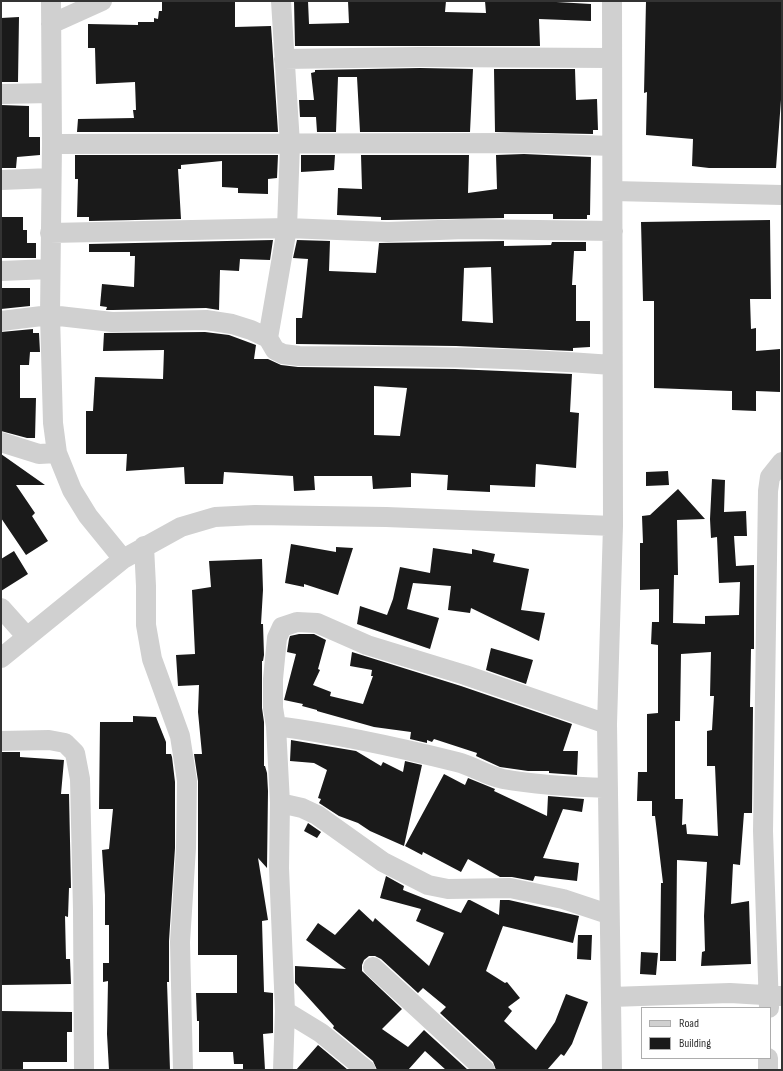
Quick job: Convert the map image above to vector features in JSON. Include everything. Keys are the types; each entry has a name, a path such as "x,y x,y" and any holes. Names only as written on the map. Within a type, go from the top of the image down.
{"street":[{"path":"51,1 52,144 50,315 53,424 57,453 72,490 88,516 123,559"},
{"path":"51,24 102,1"},
{"path":"268,338 287,228 290,144 281,1"},
{"path":"612,1 612,146 614,191 612,365 614,526 607,724 608,914 612,1070"},
{"path":"284,59 420,57 612,58"},
{"path":"1,94 51,93"},
{"path":"52,144 524,143 612,146"},
{"path":"1,180 51,178"},
{"path":"614,191 782,195"},
{"path":"50,233 287,228 388,232 503,229 613,231"},
{"path":"1,271 50,270"},
{"path":"1,321 50,315 112,322 206,320 232,324 268,338 275,350 283,354 299,356 538,359 612,365"},
{"path":"1,442 39,454 57,453"},
{"path":"611,997 730,993 773,1000 762,830 768,491 770,477 782,462"},
{"path":"1,658 123,559 144,546 181,527 215,517 255,515 386,517 614,526"},
{"path":"144,546 146,626 152,659 180,736 187,781 186,848 180,942 183,1070"},
{"path":"1,608 27,637"},
{"path":"283,1070 285,1010 280,868 280,803 276,726 273,708 273,679 277,638 282,627 297,622 317,623 367,644 388,649 607,724"},
{"path":"276,726 315,731 388,745 459,763 502,779 608,788"},
{"path":"1,741 49,740 65,743 75,753 80,779 84,1070"},
{"path":"280,803 302,808 317,814 383,862 428,885 448,888 510,888 563,899 608,914"},
{"path":"373,967 485,1070"},
{"path":"285,1010 321,1033 366,1070"},
{"path":"768,1059 768,1070"}],"building":[{"path":"162,1 235,1 235,27 271,26 278,132 77,132 78,119 134,118 133,110 136,110 135,82 96,84 95,48 88,48 88,24 138,25 138,22 154,22 154,18 158,19 159,11 162,11"},
{"path":"294,1 308,1 309,24 349,23 348,1 446,1 445,12 486,13 485,1 539,1 591,4 591,21 539,19 540,46 295,46"},
{"path":"646,1 782,1 782,86 776,168 709,168 692,166 693,139 646,135 647,92 644,93"},
{"path":"19,17 18,82 1,82 1,18"},
{"path":"420,68 473,69 470,132 360,132 357,77 338,77 336,132 317,132 316,117 300,117 299,100 314,100 311,73 315,72 315,70"},
{"path":"494,69 575,69 576,100 597,99 598,130 593,130 593,134 495,132"},
{"path":"1,105 29,106 29,137 40,137 40,155 17,157 16,168 1,168"},
{"path":"524,154 591,157 590,215 587,215 587,219 553,219 553,214 504,214 504,218 388,220 381,220 381,217 337,215 338,188 362,189 361,155 469,155 468,193 497,189 496,155"},
{"path":"75,155 278,155 277,178 268,179 268,194 238,193 238,188 222,187 222,161 181,165 181,169 178,169 181,219 89,221 89,217 77,217 78,179 75,179"},
{"path":"301,155 335,155 334,170 301,172"},
{"path":"1,217 23,217 23,230 27,230 27,243 36,243 36,258 1,258"},
{"path":"770,220 771,299 750,299 751,329 756,328 756,351 780,349 780,392 756,391 756,411 732,410 732,391 654,388 654,301 643,301 641,222"},
{"path":"273,240 270,260 240,259 239,271 220,270 219,310 206,308 106,310 107,307 100,306 102,284 134,287 135,256 130,256 130,252 89,252 89,244"},
{"path":"297,240 330,241 329,271 376,273 379,243 504,241 504,246 551,245 552,242 586,242 586,251 574,251 572,285 576,285 576,321 590,321 590,347 573,348 573,351 456,346 296,344 296,318 302,318 308,259 293,258","holes":["491,267 493,323 462,321 464,268"]},
{"path":"1,288 30,288 30,306 1,309"},
{"path":"33,329 33,333 39,333 40,352 30,352 29,365 20,365 20,398 36,398 35,438 27,438 1,431 1,332"},
{"path":"205,332 229,335 256,345 254,359 268,359 281,365 298,367 455,369 572,374 570,412 579,413 576,468 536,464 535,487 490,485 490,492 447,490 448,475 411,473 411,487 373,489 372,476 314,476 315,490 294,491 293,476 224,472 223,484 185,484 184,467 126,471 127,454 86,454 86,411 93,411 95,377 163,379 164,350 103,351 104,333","holes":["374,386 407,388 400,436 374,435"]},
{"path":"1,454 45,485 16,485 35,513 32,516 48,541 26,555 1,518"},
{"path":"668,471 669,485 646,486 646,472"},
{"path":"712,479 725,480 724,512 746,511 747,536 734,536 736,566 754,565 754,649 751,649 750,707 753,707 752,813 744,813 740,865 733,864 731,904 749,901 751,964 701,966 702,952 705,951 704,916 707,862 677,860 676,961 660,961 661,883 663,883 655,816 652,816 652,801 637,801 638,772 647,772 647,714 658,713 658,645 651,644 652,622 659,622 659,589 640,590 640,543 643,543 642,516 650,515 678,489 705,519 677,520 678,575 674,575 673,623 705,624 705,616 739,615 740,582 719,583 717,537 711,538 710,519","holes":["711,652 710,696 714,696 712,730 707,731 707,766 715,766 718,836 687,834 686,824 682,825 683,799 675,799 675,721 680,721 681,654"]},
{"path":"291,544 336,552 336,547 353,548 338,595 304,584 304,587 285,583"},
{"path":"433,548 472,554 472,549 495,554 493,562 529,569 521,610 545,613 539,641 471,608 470,613 448,610 451,586 413,583 407,609 439,618 430,649 357,624 360,606 387,615 393,599 400,567 430,573"},
{"path":"14,551 28,574 1,591 1,559"},
{"path":"262,559 263,590 261,624 263,624 264,655 262,661 262,708 264,722 264,766 267,773 268,791 267,868 258,858 268,920 262,921 264,992 273,993 273,1033 263,1034 265,1070 243,1070 243,1064 234,1064 233,1052 199,1052 199,1021 197,1021 196,993 237,993 237,955 198,955 198,781 194,754 202,754 198,712 199,685 178,686 176,655 195,654 192,590 211,587 209,561"},
{"path":"299,634 314,634 326,640 318,669 320,670 313,685 331,692 330,696 363,704 373,676 371,676 372,670 350,666 352,652 461,686 572,724 563,751 578,751 577,775 500,767 476,756 477,753 434,739 432,742 427,740 427,743 410,739 411,732 374,727 317,711 302,706 303,704 284,700 296,654 287,652 289,639 290,636"},
{"path":"491,648 533,660 526,684 486,670"},
{"path":"133,716 156,717 166,742 166,754 171,754 172,757 175,782 175,848 169,941 169,982 167,982 170,1070 109,1070 107,1034 108,981 103,982 103,963 109,963 109,925 105,925 102,850 109,849 113,809 99,809 100,722 133,722"},
{"path":"291,740 356,751 381,766 383,762 403,772 405,761 422,765 404,846 370,831 358,823 339,816 319,803 321,799 318,798 327,770 314,763 290,761"},
{"path":"1,752 20,752 20,757 64,760 61,794 69,794 71,888 69,888 68,917 65,916 66,959 70,959 71,984 1,985"},
{"path":"444,774 465,785 468,778 495,789 494,791 547,816 548,796 584,799 582,812 563,809 543,858 579,863 577,881 535,876 533,881 512,877 500,877 468,859 461,872 423,852 422,855 405,846"},
{"path":"308,823 321,832 317,838 304,831"},
{"path":"386,876 404,886 403,890 461,913 468,900 470,900 499,915 500,900 509,900 579,916 573,943 503,926 486,971 505,983 507,982 520,998 508,1007 512,1011 504,1021 536,1050 555,1022 566,994 588,1002 572,1044 564,1056 561,1054 547,1070 496,1070 493,1062 440,1013 446,1007 423,988 418,993 381,959 375,956 369,956 364,960 362,971 402,1009 382,1029 408,1047 424,1030 468,1070 446,1070 425,1051 408,1070 377,1070 373,1061 333,1028 334,1026 295,983 295,966 346,969 306,940 318,923 335,935 359,909 373,922 375,918 429,966 444,933 416,921 421,909 380,898"},
{"path":"578,935 592,935 591,960 577,959"},
{"path":"641,952 658,953 656,975 640,974"},
{"path":"1,1011 72,1012 72,1032 67,1032 67,1062 23,1062 23,1070 1,1070"},
{"path":"318,1045 348,1070 296,1070"}]}
